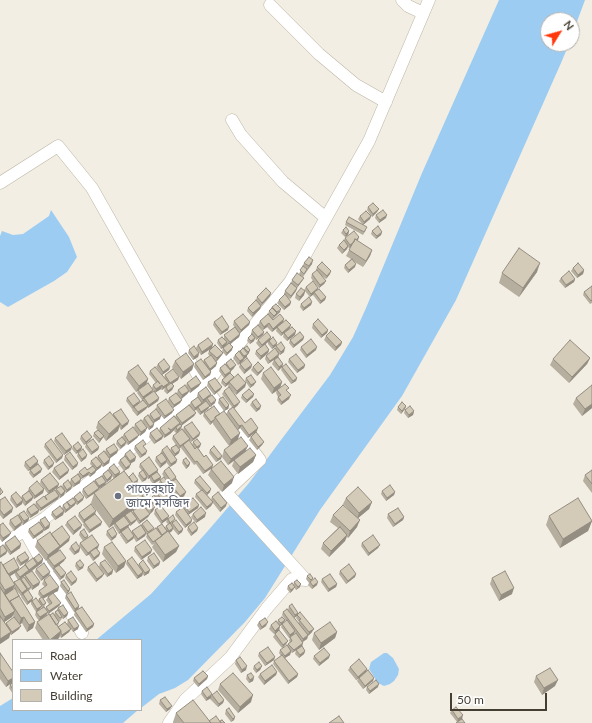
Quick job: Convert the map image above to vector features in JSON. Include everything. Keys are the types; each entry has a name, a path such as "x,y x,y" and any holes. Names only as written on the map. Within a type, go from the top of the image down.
{"street":[{"path":"402,0 408,6 423,13"},
{"path":"0,546 45,518 91,483 180,410 204,386 290,282 369,141 429,0"},
{"path":"270,5 318,54 356,85 386,102"},
{"path":"232,120 241,135 283,182 326,218"},
{"path":"0,183 58,146 92,188 204,386 260,460 226,492 306,580 292,580 267,608 230,658 185,700 169,723"},
{"path":"25,531 82,634"}],"water":[{"path":"499,0 585,0 580,13 580,12 540,12 540,52 566,52 456,300 402,396 320,510 265,598 245,622 188,680 175,688 159,694 142,707 142,639 97,639 151,594 249,483 330,375 353,337 422,173"},
{"path":"51,210 69,237 77,257 67,272 8,307 0,302 0,236 2,231 13,235 23,234 49,216"},
{"path":"384,653 387,653 393,658 399,669 398,675 394,681 384,686 378,683 369,669 371,662"},
{"path":"12,699 12,711 137,711 123,723 0,723 0,706"}],"building":[{"path":"373,203 379,209 373,214 368,207"},
{"path":"383,210 387,215 380,220 376,215"},
{"path":"366,211 371,216 364,222 360,216"},
{"path":"349,217 367,227 364,232 346,222"},
{"path":"378,226 382,232 377,236 372,231"},
{"path":"346,227 349,231 346,234 343,230"},
{"path":"354,231 359,237 350,245 345,238"},
{"path":"355,239 372,250 366,261 349,250"},
{"path":"344,240 348,246 344,250 339,245"},
{"path":"519,248 540,263 523,288 502,273"},
{"path":"309,257 313,260 309,266 304,263"},
{"path":"352,259 356,264 349,270 345,265"},
{"path":"322,262 331,271 327,276 317,267"},
{"path":"578,263 584,270 578,275 573,268"},
{"path":"303,266 307,269 304,274 300,270"},
{"path":"317,270 326,281 320,285 312,274"},
{"path":"569,271 575,279 566,285 561,278"},
{"path":"297,273 304,278 298,285 292,280"},
{"path":"313,281 318,288 311,294 306,287"},
{"path":"291,283 297,288 291,296 285,291"},
{"path":"592,286 592,300 591,301 584,292"},
{"path":"266,288 271,293 262,303 257,297"},
{"path":"301,288 305,291 300,297 296,294"},
{"path":"319,289 326,297 321,301 314,292"},
{"path":"285,294 291,302 285,307 279,300"},
{"path":"309,297 312,302 304,308 301,304"},
{"path":"256,300 261,306 253,313 248,308"},
{"path":"276,304 281,309 277,312 272,307"},
{"path":"272,308 277,313 274,316 269,311"},
{"path":"243,314 250,322 241,330 234,321"},
{"path":"268,314 273,320 280,314 284,319 273,329 269,323 264,327 260,321"},
{"path":"222,316 229,327 222,332 214,322"},
{"path":"318,319 328,330 322,335 313,324"},
{"path":"286,320 291,325 282,333 277,327"},
{"path":"258,325 264,332 258,337 252,330"},
{"path":"235,327 240,334 230,342 224,335"},
{"path":"292,327 296,331 288,338 284,333"},
{"path":"331,331 342,342 336,347 326,336"},
{"path":"267,332 271,337 262,345 258,340"},
{"path":"300,332 304,337 294,345 290,340"},
{"path":"252,334 255,338 251,341 248,338"},
{"path":"222,337 227,342 222,346 218,340"},
{"path":"273,337 277,343 273,346 269,341"},
{"path":"208,338 213,344 202,352 198,345"},
{"path":"311,339 317,347 307,355 301,347"},
{"path":"570,340 590,358 572,377 553,359"},
{"path":"281,342 285,348 281,352 276,346"},
{"path":"229,343 233,347 227,353 223,348"},
{"path":"265,344 269,350 261,356 256,351"},
{"path":"215,345 223,353 217,358 209,351"},
{"path":"194,346 199,353 194,357 189,350"},
{"path":"247,346 250,350 248,352 244,348"},
{"path":"243,348 248,354 244,356 240,351"},
{"path":"275,348 279,354 270,361 266,356"},
{"path":"239,351 244,358 240,361 235,355"},
{"path":"186,353 194,364 183,372 175,361"},
{"path":"296,354 305,365 298,370 289,359"},
{"path":"211,355 217,363 210,369 204,360"},
{"path":"278,357 283,364 279,367 274,360"},
{"path":"247,358 252,365 245,370 240,364"},
{"path":"164,359 170,367 163,372 158,364"},
{"path":"201,359 211,372 205,377 195,363"},
{"path":"231,359 236,365 230,369 226,363"},
{"path":"258,362 264,368 258,373 253,367"},
{"path":"225,364 231,371 225,375 220,368"},
{"path":"286,364 297,378 293,381 282,367"},
{"path":"138,365 148,379 139,386 128,372"},
{"path":"155,367 169,383 156,389 153,385 158,381 150,371"},
{"path":"271,367 282,382 274,388 263,373"},
{"path":"173,369 179,377 170,383 165,375"},
{"path":"230,373 234,377 226,384 222,380"},
{"path":"238,374 246,383 237,391 229,382"},
{"path":"251,375 256,382 251,385 246,378"},
{"path":"196,376 201,383 191,389 187,383"},
{"path":"215,378 222,387 215,392 208,382"},
{"path":"148,383 153,390 143,397 138,390"},
{"path":"171,383 174,386 168,391 166,387"},
{"path":"285,384 289,388 286,390 291,395 282,402 278,397 281,395 277,390"},
{"path":"185,385 189,391 182,395 178,390"},
{"path":"592,385 592,404 585,409 576,398"},
{"path":"206,387 211,394 203,400 198,393"},
{"path":"229,387 240,402 234,406 224,391"},
{"path":"249,389 254,394 247,400 242,395"},
{"path":"154,391 159,398 149,405 144,398"},
{"path":"134,393 140,401 133,406 127,398"},
{"path":"176,393 182,400 174,405 169,398"},
{"path":"212,395 216,400 211,404 207,398"},
{"path":"198,397 202,403 195,408 191,402"},
{"path":"223,397 229,405 226,408 219,399"},
{"path":"166,399 174,410 165,416 157,405"},
{"path":"256,399 261,406 257,409 252,402"},
{"path":"143,400 148,406 138,412 134,407"},
{"path":"206,401 210,406 201,412 198,407"},
{"path":"402,402 406,406 402,411 398,407"},
{"path":"189,405 196,413 182,423 176,415"},
{"path":"214,406 220,414 211,422 204,413"},
{"path":"410,406 414,411 409,415 405,410"},
{"path":"233,407 245,423 251,418 258,428 249,435 242,425 239,426 228,411"},
{"path":"121,409 129,421 122,426 113,414"},
{"path":"156,409 161,416 154,420 150,414"},
{"path":"224,411 240,433 231,440 215,417"},
{"path":"110,412 120,424 109,434 98,422"},
{"path":"148,415 154,424 150,427 144,418"},
{"path":"174,416 180,423 171,430 168,428 171,431 165,435 160,428"},
{"path":"141,420 147,428 141,432 135,424"},
{"path":"192,422 200,433 193,439 184,427"},
{"path":"180,424 182,426 177,430 176,427"},
{"path":"133,427 139,435 129,442 124,434"},
{"path":"157,428 163,436 156,441 150,433"},
{"path":"182,429 190,439 180,446 173,436"},
{"path":"98,430 104,436 100,439 94,433"},
{"path":"87,431 92,437 86,442 81,436"},
{"path":"256,432 264,442 258,447 251,437"},
{"path":"62,433 72,447 66,451 55,438"},
{"path":"122,437 126,442 121,446 117,441"},
{"path":"241,437 248,446 231,459 224,450"},
{"path":"51,439 63,455 57,460 45,444"},
{"path":"93,439 99,447 92,452 86,444"},
{"path":"197,439 201,444 197,447 193,442"},
{"path":"143,440 146,444 143,446 147,451 142,455 135,446"},
{"path":"189,440 195,449 197,447 204,457 206,455 213,465 205,471 197,461 195,462 183,445"},
{"path":"78,442 82,447 77,451 73,446"},
{"path":"114,444 118,450 110,455 106,449"},
{"path":"176,445 180,450 175,454 171,448"},
{"path":"167,446 177,460 171,464 162,450"},
{"path":"214,446 222,456 218,459 210,450"},
{"path":"250,448 256,455 240,467 234,460"},
{"path":"83,449 87,455 82,459 78,453"},
{"path":"130,450 136,457 130,461 125,454"},
{"path":"104,451 110,459 104,464 98,456"},
{"path":"70,452 78,463 73,467 65,456"},
{"path":"162,453 167,460 161,464 156,457"},
{"path":"34,456 38,461 30,468 25,462"},
{"path":"49,456 54,463 49,467 44,460"},
{"path":"125,456 131,464 126,468 120,460"},
{"path":"96,457 102,464 97,468 91,461"},
{"path":"149,457 158,470 149,476 140,464"},
{"path":"186,458 190,463 187,466 183,460"},
{"path":"221,461 234,477 224,485 211,469"},
{"path":"63,462 69,470 60,477 54,468"},
{"path":"38,464 42,469 34,475 30,470"},
{"path":"114,464 120,472 115,475 109,468"},
{"path":"93,466 96,470 91,474 89,472 83,476 79,472 85,467 87,470"},
{"path":"169,467 176,477 171,481 164,471"},
{"path":"108,470 112,475 107,480 103,474"},
{"path":"143,470 147,477 144,479 139,473"},
{"path":"592,470 592,484 585,475"},
{"path":"124,471 143,496 113,519 94,493"},
{"path":"157,472 161,477 154,481 151,476"},
{"path":"50,473 59,484 49,491 41,480"},
{"path":"133,473 138,480 133,483 129,477"},
{"path":"78,474 81,479 75,484 71,479"},
{"path":"102,476 106,482 99,486 95,480"},
{"path":"200,476 211,489 207,493 195,480"},
{"path":"164,477 169,484 165,487 160,480"},
{"path":"176,479 186,492 180,496 170,483"},
{"path":"68,480 72,486 67,490 63,484"},
{"path":"37,481 44,489 35,496 29,488"},
{"path":"94,481 99,488 88,496 83,489"},
{"path":"390,485 395,492 387,498 382,491"},
{"path":"61,486 65,491 61,495 56,489"},
{"path":"358,487 372,502 359,513 346,498"},
{"path":"0,488 3,492 0,495"},
{"path":"161,488 168,497 162,501 156,491"},
{"path":"143,489 147,495 144,498 140,492"},
{"path":"55,490 59,496 41,508 36,502 44,496 47,500 45,496"},
{"path":"202,490 213,502 207,507 196,494"},
{"path":"29,491 33,497 26,502 22,496"},
{"path":"16,492 23,500 17,505 11,496"},
{"path":"80,492 84,497 78,502 74,497"},
{"path":"218,492 227,503 221,508 212,497"},
{"path":"154,495 158,501 154,504 150,499"},
{"path":"5,497 13,508 4,515 0,510 0,500"},
{"path":"175,497 180,504 177,506 172,499"},
{"path":"73,498 76,502 71,506 67,502"},
{"path":"193,498 199,505 189,512 184,505"},
{"path":"578,498 592,521 563,539 549,516"},
{"path":"149,499 155,507 151,510 145,502"},
{"path":"67,502 70,507 66,510 63,505"},
{"path":"34,504 39,510 31,515 27,509"},
{"path":"91,504 96,511 84,520 79,513"},
{"path":"142,504 150,514 140,521 133,511"},
{"path":"343,505 360,520 350,531 333,515"},
{"path":"60,506 64,511 56,517 52,512"},
{"path":"161,506 169,516 162,521 155,510"},
{"path":"183,507 192,520 186,525 176,512"},
{"path":"201,507 206,513 197,520 193,514"},
{"path":"398,508 404,517 395,524 388,514"},
{"path":"24,511 29,518 24,521 19,514"},
{"path":"131,511 137,519 131,523 125,515"},
{"path":"95,514 102,522 90,530 84,522"},
{"path":"18,515 22,522 15,527 10,520"},
{"path":"173,515 175,519 170,523 168,519"},
{"path":"75,516 82,525 74,531 67,522"},
{"path":"124,516 130,524 120,530 115,523"},
{"path":"45,517 50,524 45,528 40,520"},
{"path":"147,520 154,528 148,532 142,524"},
{"path":"176,520 183,529 179,532 172,523"},
{"path":"39,522 44,529 34,536 29,529"},
{"path":"194,522 198,528 192,533 188,527"},
{"path":"3,523 11,533 3,538 0,534 0,525"},
{"path":"170,523 173,528 169,531 166,526"},
{"path":"162,524 167,531 162,535 157,527"},
{"path":"141,525 146,533 138,539 132,531"},
{"path":"62,526 70,537 60,546 51,534"},
{"path":"113,527 117,534 112,538 107,531"},
{"path":"128,527 134,536 128,541 121,532"},
{"path":"340,527 347,535 331,551 323,543"},
{"path":"156,528 162,536 153,542 147,534"},
{"path":"84,529 88,536 85,538 80,532"},
{"path":"168,531 179,546 165,555 155,541"},
{"path":"50,532 60,546 48,555 37,541"},
{"path":"92,535 99,545 88,553 80,543"},
{"path":"373,535 380,545 369,553 362,543"},
{"path":"15,536 21,544 11,552 5,543"},
{"path":"145,540 152,550 142,557 135,547"},
{"path":"76,542 80,548 75,552 71,546"},
{"path":"112,542 126,561 118,566 104,547"},
{"path":"3,545 7,551 0,556 0,547"},
{"path":"96,548 100,553 94,558 90,552"},
{"path":"60,550 66,558 54,566 48,558"},
{"path":"25,552 29,558 21,563 17,557"},
{"path":"154,553 160,562 154,566 148,557"},
{"path":"39,554 43,559 38,563 34,558"},
{"path":"132,557 143,572 138,576 127,561"},
{"path":"14,558 19,568 8,574 3,565"},
{"path":"33,558 37,564 29,570 25,564"},
{"path":"80,560 84,565 80,568 76,563"},
{"path":"105,560 113,570 108,574 100,563"},
{"path":"143,560 150,570 145,573 139,564"},
{"path":"1,562 15,585 5,590 0,582"},
{"path":"95,562 104,574 97,579 88,567"},
{"path":"44,563 50,572 43,577 36,569"},
{"path":"349,564 356,574 348,581 340,571"},
{"path":"25,565 29,570 20,577 16,572"},
{"path":"59,565 66,573 61,577 54,568"},
{"path":"32,571 40,582 33,586 25,575"},
{"path":"71,571 77,579 72,583 66,575"},
{"path":"505,571 514,588 501,595 492,578"},
{"path":"310,574 313,578 311,580 307,576"},
{"path":"330,574 337,584 329,589 322,579"},
{"path":"50,575 59,587 43,596 39,591 47,585 44,580"},
{"path":"24,577 31,587 28,589 21,579"},
{"path":"315,578 318,582 313,586 310,582"},
{"path":"20,579 27,589 22,593 14,582"},
{"path":"64,580 70,589 68,591 61,582"},
{"path":"297,580 301,584 298,587 294,582"},
{"path":"292,583 295,587 291,590 288,586"},
{"path":"0,587 15,611 5,617 0,608"},
{"path":"15,588 19,596 10,602 5,595"},
{"path":"28,590 33,598 28,602 23,594"},
{"path":"71,592 79,606 75,609 66,595"},
{"path":"53,593 61,603 49,611 46,607 52,603 48,597"},
{"path":"19,596 35,622 29,625 24,617 21,618 10,601"},
{"path":"42,597 46,603 43,605 39,599"},
{"path":"36,598 42,606 37,609 32,601"},
{"path":"292,604 298,613 295,615 289,606"},
{"path":"63,605 68,613 64,616 58,608"},
{"path":"44,607 48,612 40,617 36,612"},
{"path":"82,607 94,624 87,629 75,611"},
{"path":"287,609 308,635 303,639 283,612"},
{"path":"58,610 62,617 60,618 55,612"},
{"path":"300,612 314,629 309,632 299,620 301,619 297,615"},
{"path":"53,613 59,622 56,625 50,615"},
{"path":"49,614 61,631 49,639 37,622"},
{"path":"0,616 11,632 0,639"},
{"path":"14,617 21,626 12,632 6,623"},
{"path":"73,617 79,626 74,629 68,620"},
{"path":"282,617 285,620 281,623 278,620"},
{"path":"265,618 268,622 262,627 259,622"},
{"path":"287,620 295,631 290,635 282,624"},
{"path":"276,621 280,626 275,631 271,625"},
{"path":"65,622 71,629 62,635 58,627"},
{"path":"330,622 337,632 321,643 314,633"},
{"path":"279,630 288,641 283,645 275,634"},
{"path":"296,633 303,643 294,650 288,644 292,641 290,637"},
{"path":"287,645 291,651 285,656 280,650"},
{"path":"302,646 305,651 300,655 296,650"},
{"path":"268,647 275,657 267,663 259,653"},
{"path":"324,648 330,655 320,663 314,656"},
{"path":"0,653 12,671 12,679 8,681 0,669"},
{"path":"282,655 298,674 289,681 274,661"},
{"path":"240,657 247,666 242,670 236,660"},
{"path":"359,659 367,669 358,677 350,667"},
{"path":"259,662 262,666 257,670 254,666"},
{"path":"272,665 277,672 265,681 260,674"},
{"path":"550,668 558,680 544,688 536,676"},
{"path":"368,670 374,678 365,686 359,678"},
{"path":"203,671 208,676 199,684 194,678"},
{"path":"233,673 253,695 240,707 220,684"},
{"path":"251,673 254,677 250,680 247,675"},
{"path":"376,680 379,684 370,691 367,687"},
{"path":"207,687 212,694 207,698 202,691"},
{"path":"217,691 224,700 219,704 212,695"},
{"path":"165,697 172,706 167,709 160,700"},
{"path":"193,700 211,723 184,723 176,713"},
{"path":"456,707 463,715 458,719 452,710"},
{"path":"229,708 235,717 233,719 226,710"},
{"path":"216,716 221,723 211,723 209,721"},
{"path":"339,716 344,723 329,723"},
{"path":"462,719 465,723 456,723"}],"place":[{"name":"পাড়েরহাট জামে মসজিদ","path":"118,496"}]}
